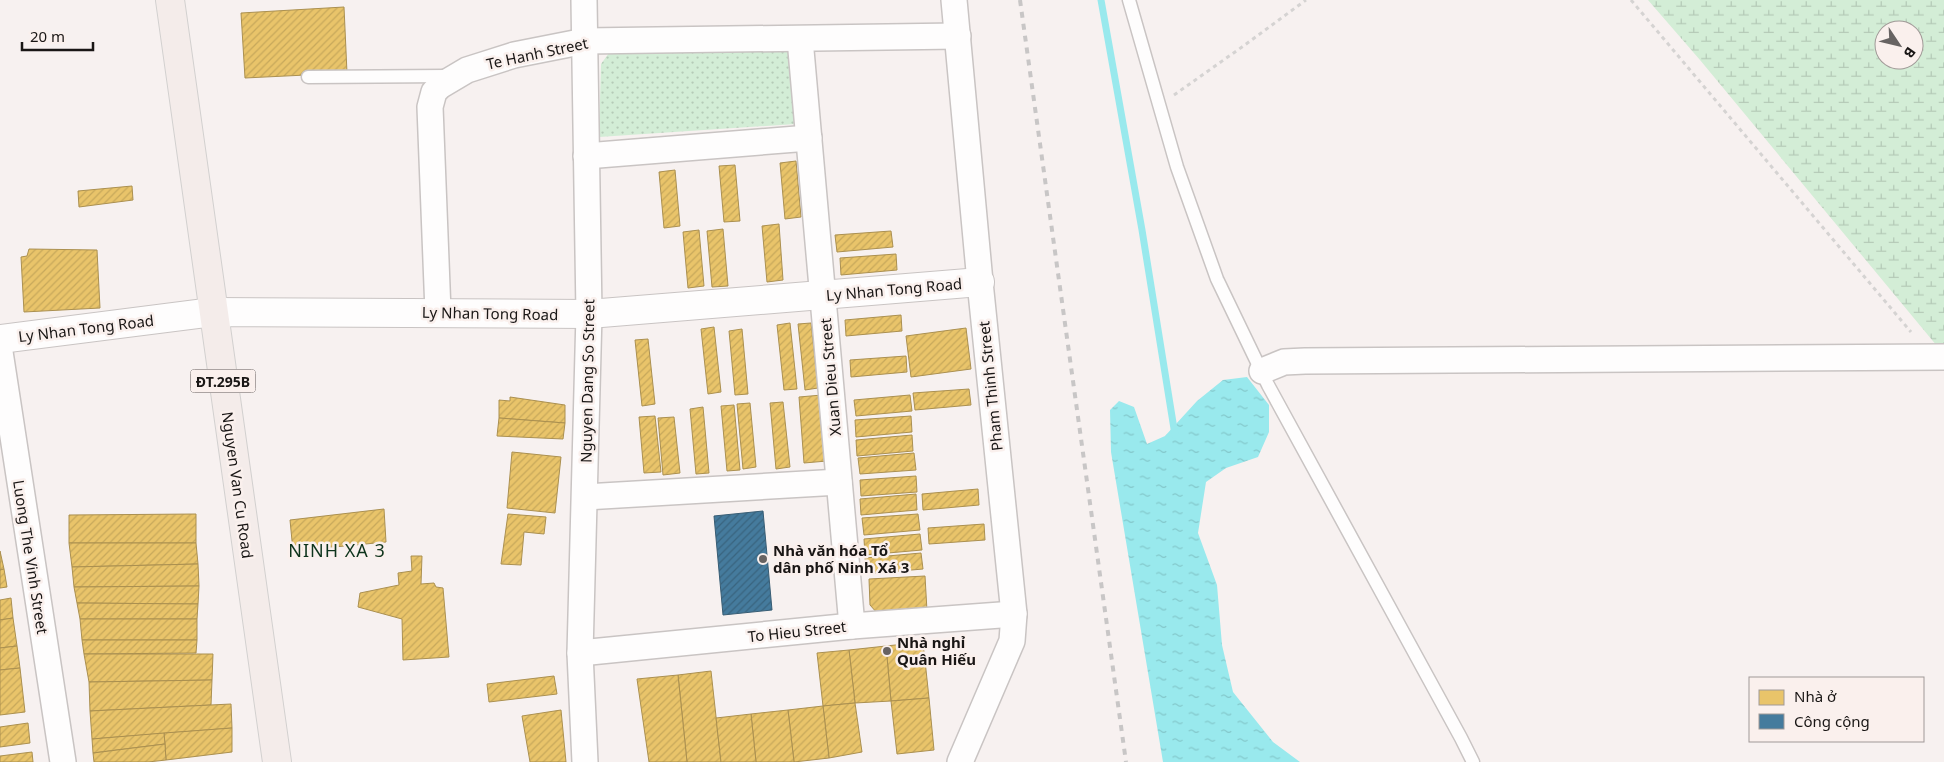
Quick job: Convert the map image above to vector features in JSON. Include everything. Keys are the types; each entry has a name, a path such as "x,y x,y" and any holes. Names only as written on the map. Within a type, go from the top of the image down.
{"main road":[{"name":"Nguyen Van Cu Road","path":"170,0 277,762"}],"street":[{"name":"Nguyen Dang So Street","path":"584,0 589,314 580,653 584,762"},
{"name":"Pham Thinh Street","path":"954,0 980,282 1014,614 1012,641 960,762"},
{"name":"Te Hanh Street","path":"438,312 430,107 434,92 455,76 467,70 514,55 585,41 958,36"},
{"name":"Xuan Dieu Street","path":"800,38 852,626"},
{"path":"586,156 809,138"},
{"name":"Ly Nhan Tong Road","path":"0,339 213,312 589,314 980,282"},
{"name":"Luong The Vinh Street","path":"0,352 63,762"},
{"path":"1262,371 1284,362 1305,361 1938,357"},
{"path":"585,497 839,482"},
{"name":"To Hieu Street","path":"580,653 852,626 1014,614"}],"lane":[{"path":"1129,0 1176,167 1217,279 1262,371 1461,738 1472,762"},
{"path":"308,77 455,76"}],"path":[{"path":"1159,105 1306,0"},
{"path":"1630,0 1938,357"}],"green space":[{"path":"1648,0 1944,0 1944,346 1937,346"},
{"path":"791,48 796,124 599,137 601,64 609,53"}],"water":[{"path":"1247,377 1269,405 1269,432 1258,457 1226,468 1206,482 1198,533 1217,585 1222,645 1233,692 1273,742 1300,762 1163,762 1111,452 1110,410 1119,401 1134,407 1147,444 1165,436 1197,401 1223,380"}],"building: Nhà ở":[{"path":"344,7 347,73 245,78 241,13"},
{"path":"796,161 801,217 785,219 780,163"},
{"path":"735,165 740,221 724,222 719,166"},
{"path":"675,170 680,226 664,228 659,172"},
{"path":"132,186 133,200 79,207 78,191"},
{"path":"779,224 783,280 767,282 762,226"},
{"path":"723,229 728,286 712,287 707,231"},
{"path":"699,230 704,286 688,288 683,232"},
{"path":"891,231 893,247 837,252 835,235"},
{"path":"29,249 97,250 100,308 24,312 21,257 27,256"},
{"path":"896,254 897,270 841,275 840,258"},
{"path":"901,315 902,331 846,336 845,320"},
{"path":"790,323 797,389 784,390 777,325"},
{"path":"811,323 818,388 805,390 798,324"},
{"path":"714,327 721,392 708,394 701,329"},
{"path":"966,328 971,369 911,377 906,336"},
{"path":"742,329 748,394 735,395 729,331"},
{"path":"648,339 655,404 642,406 635,340"},
{"path":"906,356 907,372 851,377 850,360"},
{"path":"969,389 971,405 915,410 913,393"},
{"path":"822,395 827,461 804,463 799,397"},
{"path":"910,395 912,411 856,416 854,400"},
{"path":"510,397 565,405 565,423 499,418 499,400 510,401"},
{"path":"783,402 790,467 776,469 770,403"},
{"path":"750,403 756,467 743,469 737,404"},
{"path":"734,405 740,470 727,471 721,406"},
{"path":"703,407 709,473 696,474 690,409"},
{"path":"655,416 661,472 644,473 639,417"},
{"path":"911,416 912,432 856,437 855,420"},
{"path":"674,417 680,473 663,475 658,418"},
{"path":"499,418 565,423 563,439 497,436"},
{"path":"912,435 913,451 857,456 856,440"},
{"path":"512,452 561,457 555,513 507,508"},
{"path":"914,453 916,470 860,474 858,458"},
{"path":"916,476 917,492 861,496 860,480"},
{"path":"978,489 979,505 923,510 922,494"},
{"path":"916,494 917,510 861,515 860,499"},
{"path":"384,509 386,542 293,551 290,520"},
{"path":"196,514 196,543 69,543 69,515"},
{"path":"508,514 546,517 544,534 524,532 521,565 501,564"},
{"path":"918,514 920,530 864,535 862,518"},
{"path":"984,524 985,540 929,544 928,528"},
{"path":"920,534 922,550 865,555 864,539"},
{"path":"69,543 196,543 198,564 72,567"},
{"path":"0,551 4,569 0,570"},
{"path":"921,553 923,569 866,574 865,558"},
{"path":"411,556 422,556 421,584 434,583 436,587 443,588 449,657 403,660 402,619 358,607 360,593 399,585 398,573 412,571"},
{"path":"198,564 199,586 74,587 72,567"},
{"path":"4,569 7,587 0,588 0,570"},
{"path":"925,576 927,611 878,614 870,605 869,579"},
{"path":"199,586 198,604 77,603 74,587"},
{"path":"11,598 13,618 0,620 0,600"},
{"path":"77,603 198,604 197,619 80,619"},
{"path":"13,618 17,646 0,648 0,620"},
{"path":"80,619 197,619 197,640 82,640"},
{"path":"82,640 197,640 196,653 84,654"},
{"path":"923,642 929,698 891,701 886,646"},
{"path":"17,646 20,668 0,670 0,648"},
{"path":"886,646 891,701 855,703 849,650"},
{"path":"849,650 855,703 823,706 817,653"},
{"path":"84,654 213,654 212,680 89,682"},
{"path":"20,668 25,712 0,715 0,670"},
{"path":"711,671 721,762 687,762 678,675"},
{"path":"678,675 687,762 649,762 637,679"},
{"path":"554,676 557,694 489,702 487,684"},
{"path":"212,680 211,705 90,711 89,682"},
{"path":"929,698 934,750 897,754 891,701"},
{"path":"855,703 862,752 829,758 823,706"},
{"path":"231,704 232,728 92,739 90,711"},
{"path":"823,706 829,758 794,762 788,710"},
{"path":"561,710 566,762 530,762 522,716"},
{"path":"788,710 794,762 756,762 751,714"},
{"path":"751,714 756,762 721,762 716,718"},
{"path":"28,723 30,743 0,747 0,727"},
{"path":"232,728 232,752 166,760 164,733"},
{"path":"164,733 165,744 93,753 92,739"},
{"path":"165,744 166,760 94,762 93,753"},
{"path":"32,752 33,762 0,762 0,756"}],"building: Công cộng":[{"path":"763,511 772,610 723,615 714,516"}],"waterway":[{"path":"1101,0 1142,230 1175,435"}],"railway":[{"path":"1020,0 1126,762"}],"place":[{"name":"Nhà văn hóa Tổ dân phố Ninh Xá 3","path":"763,559"},
{"name":"Nhà nghỉ Quân Hiếu","path":"887,651"}],"district":[{"name":"NINH XA 3","path":"337,550"}]}
